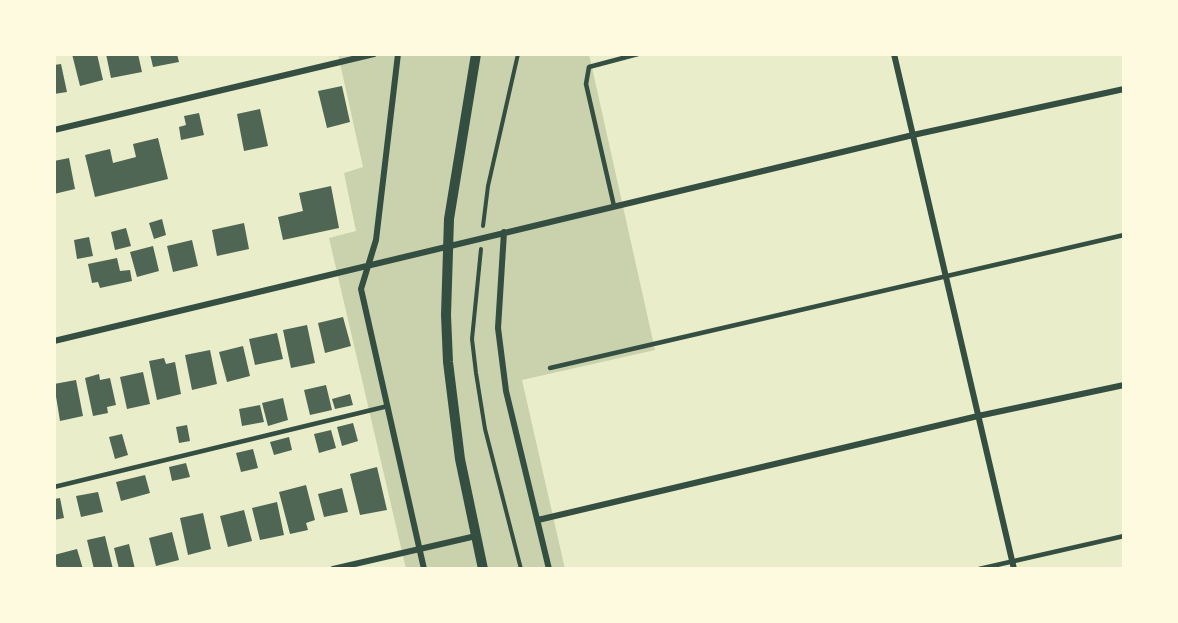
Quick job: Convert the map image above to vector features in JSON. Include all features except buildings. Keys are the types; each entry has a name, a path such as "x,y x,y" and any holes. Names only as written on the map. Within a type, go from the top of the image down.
{"street":[{"path":"54,130 374,54"},
{"path":"398,54 376,240 361,289 424,569"},
{"path":"476,54 449,219 446,315 459,459 483,569"},
{"path":"894,54 1014,569"},
{"path":"54,341 913,135 1124,89"},
{"path":"504,232 498,328 506,391 549,569"},
{"path":"538,520 978,416 1124,385"},
{"path":"333,569 476,536"}],"lane":[{"path":"614,206 586,84 589,67 638,54"},
{"path":"550,368 1124,235"},
{"path":"54,487 388,406"},
{"path":"979,569 1124,536"}],"path":[{"path":"484,211 518,54"},
{"path":"480,259 472,339 477,384 485,429 521,569"}],"green space":[{"path":"338,54 589,54 655,350 522,380 565,569 406,569 329,238 356,231 344,173 363,167"}]}
